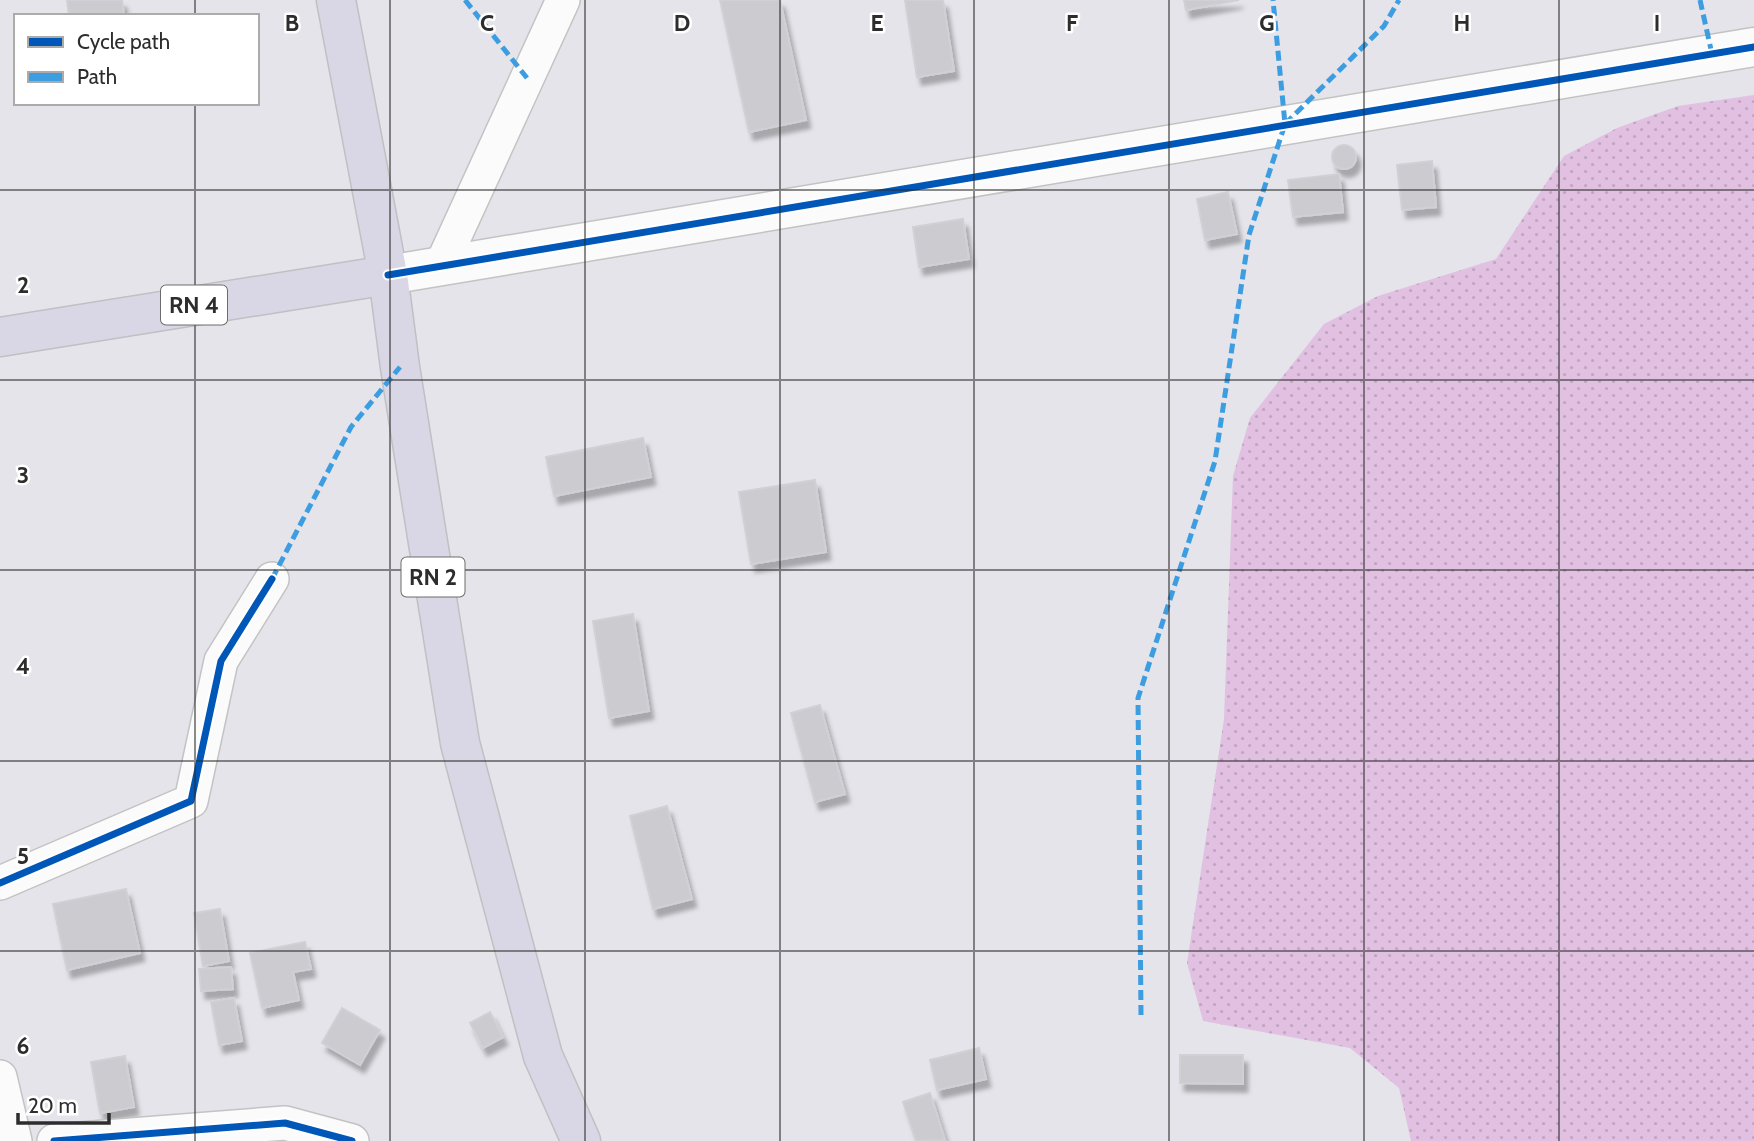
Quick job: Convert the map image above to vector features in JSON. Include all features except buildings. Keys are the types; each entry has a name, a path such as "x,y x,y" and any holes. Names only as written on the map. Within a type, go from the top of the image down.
{"main road":[{"name":"RN 2","path":"336,0 388,275 400,367 460,743 543,1056 581,1141"},
{"name":"RN 4","path":"0,337 388,275"}],"street":[{"path":"441,266 563,0"},
{"path":"388,275 1754,47"},
{"path":"0,883 191,801 221,661 272,579"},
{"path":"0,1077 15,1141"},
{"path":"54,1141 285,1123 352,1141"}],"shaded area":[{"path":"1754,95 1754,1141 1411,1141 1399,1088 1350,1048 1203,1021 1187,963 1224,719 1233,476 1250,418 1324,324 1378,296 1496,259 1564,156 1617,128 1678,106"}],"marked path":[{"path":"465,0 527,78"},
{"path":"1141,1015 1138,698 1215,461 1249,235 1285,124 1273,0"},
{"path":"1285,124 1384,26 1399,0"},
{"path":"1700,0 1712,54"},
{"path":"272,579 351,427 400,367"}],"cycle path":[{"path":"388,275 1754,47"},
{"path":"0,883 191,801 221,661 272,579"},
{"path":"54,1141 285,1123 352,1141"}]}
